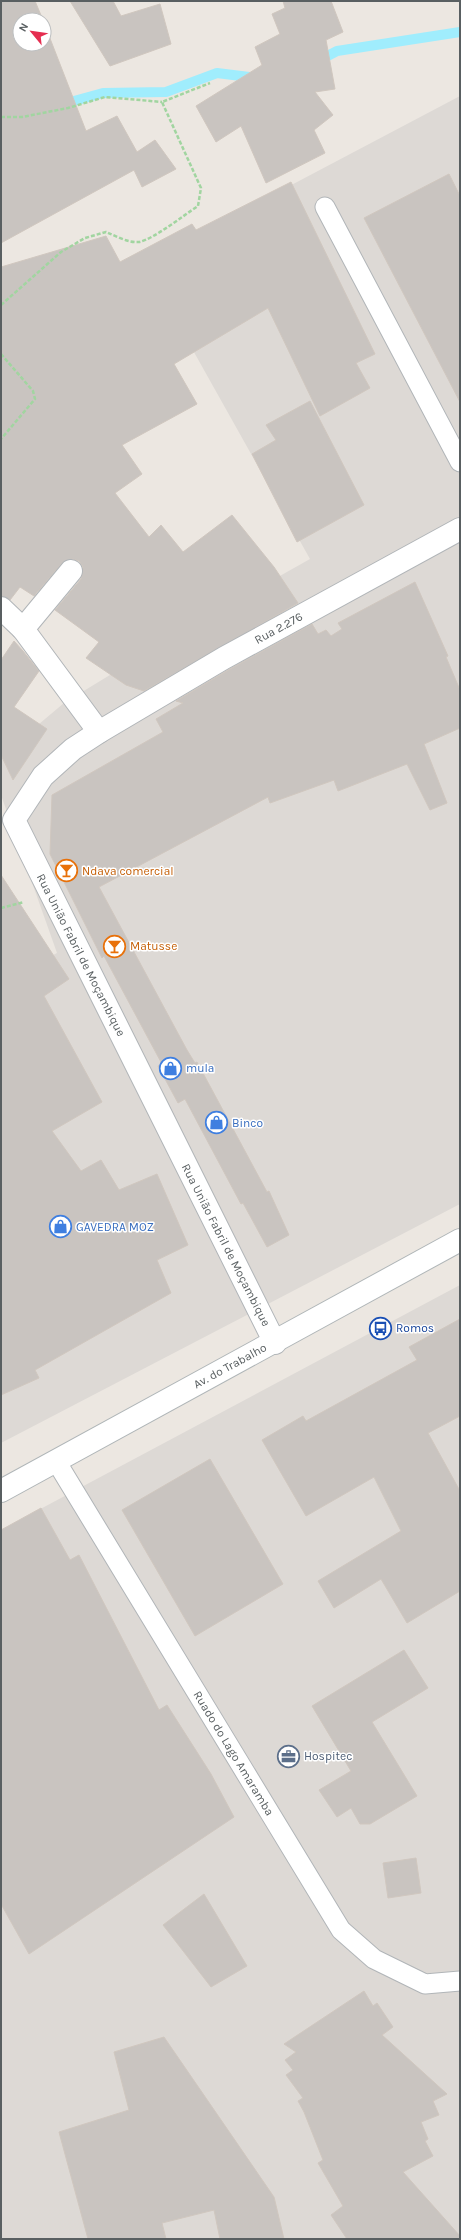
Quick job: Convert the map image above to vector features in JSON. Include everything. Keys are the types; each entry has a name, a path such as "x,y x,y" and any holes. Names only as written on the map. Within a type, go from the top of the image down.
{"street":[{"name":"Rua 2.276","path":"99,732 224,658 460,529"},
{"path":"23,629 72,570"},
{"path":"1,608 23,629 99,732"},
{"name":"Rua União Fabril de Moçambique","path":"99,732 73,749 43,776 8,815 275,1342"},
{"name":"Av. do Trabalho","path":"1,1492 460,1240"}],"lane":[{"path":"325,207 460,462"},
{"name":"Ruado do Lago Amaramba","path":"56,1461 341,1930 374,1959 425,1984 460,1981"}],"path":[{"path":"1,117 22,117 68,108 105,97 162,102 210,83"},
{"path":"1,305 61,252 85,238 106,232 123,240 139,242 159,232 198,206 201,188 162,102"},
{"path":"1,354 34,391 35,399 1,439"}],"shaded area":[{"path":"460,96 460,1204 1,1443 1,982 57,953 1,795 1,756 64,703 187,628 310,559 144,263"},
{"path":"460,1285 460,2239 1,2239 1,1530"}],"building":[{"path":"1,1 35,1 40,12 12,12 12,52 52,52 52,44 86,131 117,116 137,152 155,140 176,169 142,187 134,170 1,243"},
{"path":"70,1 113,1 121,16 160,4 171,44 110,66"},
{"path":"283,1 331,1 343,32 326,40 335,89 315,92 333,115 314,130 325,153 266,183 241,126 216,142 196,106 262,65 255,47 280,34 272,14 285,8"},
{"path":"449,174 460,196 460,402 364,218"},
{"path":"291,182 375,354 356,363 370,388 320,416 268,308 174,364 197,404 122,445 142,474 115,493 149,537 161,525 183,552 232,515 274,567 298,603 144,691 126,685 86,658 99,642 55,610 81,579 83,567 79,561 73,559 62,563 34,596 20,587 10,600 1,596 1,267 106,236 120,262 192,224 196,230"},
{"path":"310,401 364,505 297,542 252,454 276,440 266,425"},
{"path":"415,582 448,656 446,657 460,690 460,728 424,744 447,803 430,810 407,764 338,791 334,780 270,803 268,797 99,887 187,1050 195,1063 197,1062 267,1192 269,1191 289,1235 267,1247 243,1203 241,1204 185,1099 178,1103 158,1066 162,1064 104,956 102,958 50,854 52,795 163,732 156,719 183,703 176,701 230,669 312,624 318,634 326,630 331,636 342,629 338,623"},
{"path":"14,641 39,671 14,707 47,729 13,780 1,755 1,660"},
{"path":"1,875 69,979 44,996 102,1102 52,1131 81,1171 101,1160 119,1190 157,1174 188,1245 157,1260 171,1293 35,1370 39,1378 1,1395"},
{"path":"460,1319 460,1416 428,1433 460,1491 460,1591 407,1623 381,1579 334,1608 318,1581 401,1531 374,1477 306,1516 262,1440 303,1416 306,1421 417,1360 409,1347"},
{"path":"210,1459 283,1584 195,1636 122,1510"},
{"path":"41,1508 70,1560 79,1555 159,1710 167,1705 211,1774 234,1817 29,1954 1,1904 1,1530"},
{"path":"404,1650 428,1688 372,1722 417,1796 370,1824 360,1824 351,1808 337,1817 319,1790 351,1771 312,1706"},
{"path":"416,1858 421,1893 388,1898 383,1863"},
{"path":"204,1894 247,1966 211,1987 163,1925"},
{"path":"364,1991 373,2006 377,2003 393,2027 382,2035 447,2094 433,2101 439,2115 421,2122 428,2139 425,2141 433,2156 403,2172 460,2236 460,2239 347,2239 331,2215 343,2206 318,2163 323,2160 304,2112 298,2101 303,2098 286,2075 293,2070 285,2060 296,2052 284,2044"},
{"path":"164,2037 274,2197 284,2239 220,2239 214,2210 162,2223 166,2239 88,2239 59,2132 129,2110 114,2052"}],"waterway":[{"path":"318,61 337,51 460,32"},
{"path":"63,104 103,93 166,92 217,73 257,78"}],"place":[{"name":"Ndava comercial","path":"67,871"},
{"name":"Matusse","path":"115,946"},
{"name":"mula","path":"170,1068"},
{"name":"Binco","path":"217,1123"},
{"name":"GAVEDRA MOZ","path":"61,1227"},
{"name":"Romos","path":"381,1328"},
{"name":"Hospitec","path":"288,1756"}]}
